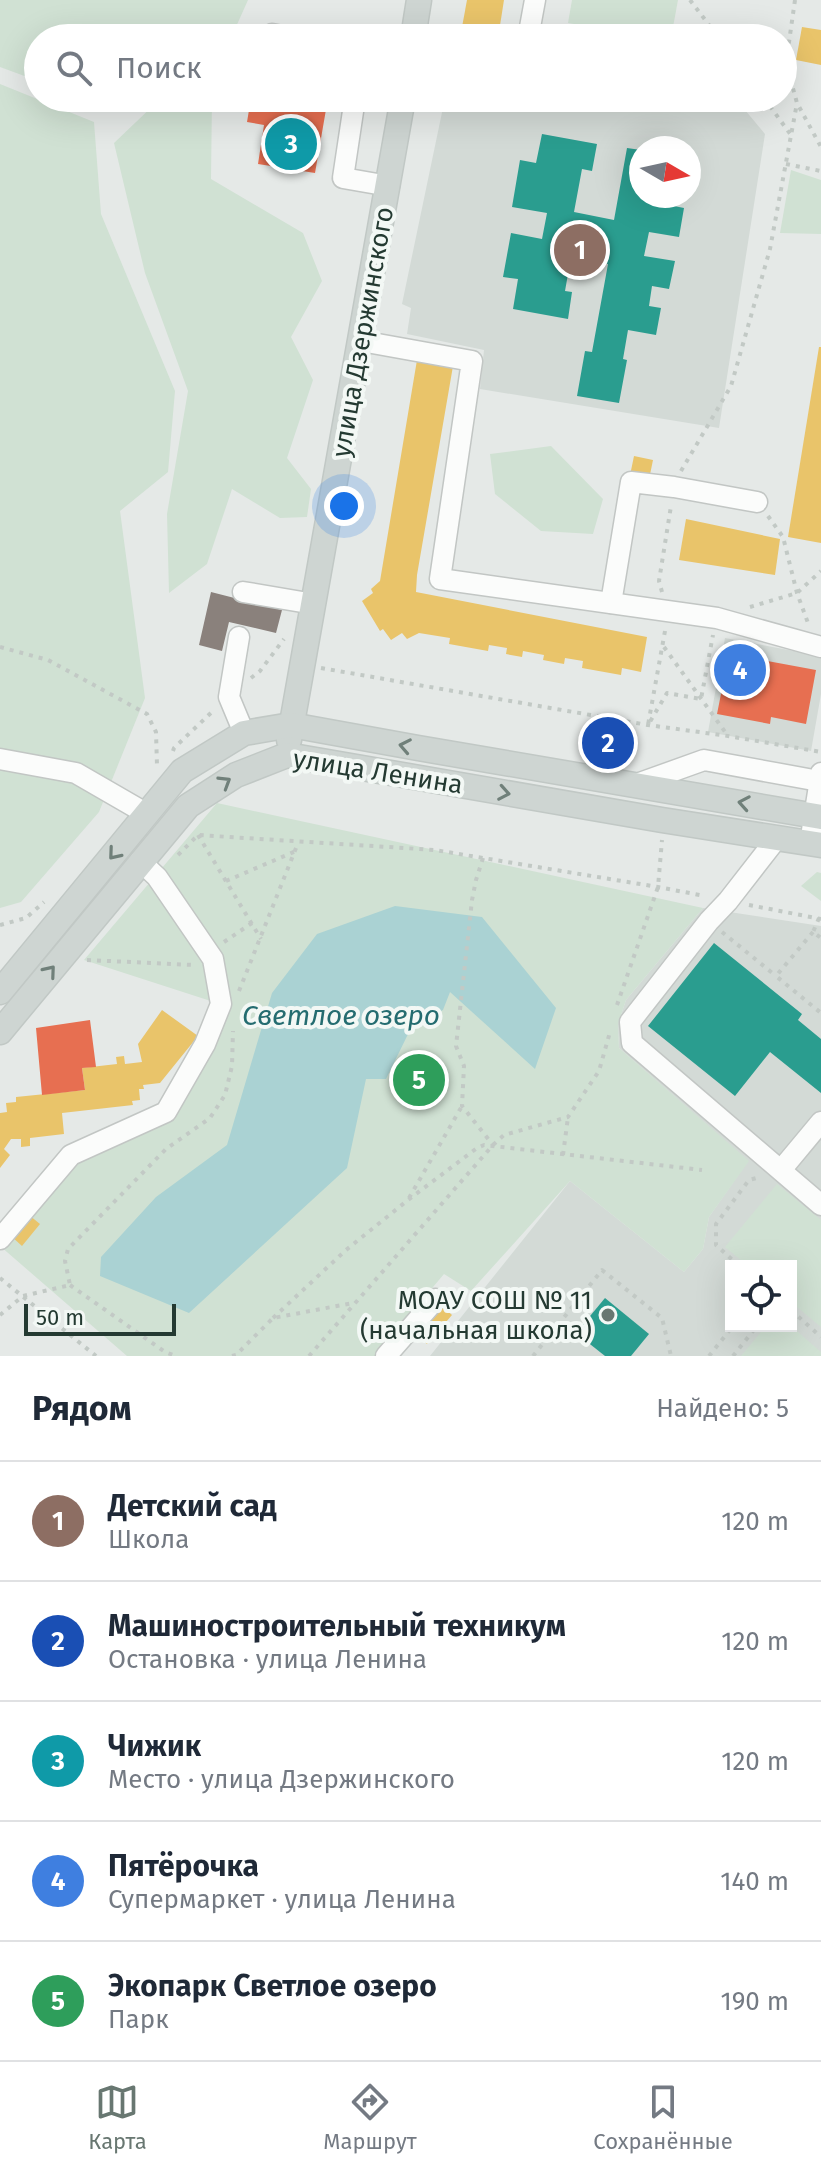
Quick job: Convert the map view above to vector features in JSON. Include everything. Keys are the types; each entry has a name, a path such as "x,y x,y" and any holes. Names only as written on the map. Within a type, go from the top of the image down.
{"main road":[{"path":"415,24 419,0"},
{"name":"улица Дзержинского","path":"287,755 401,112"},
{"name":"улица Ленина","path":"0,992 182,771 244,733 291,725 818,816"},
{"name":"улица Ленина","path":"0,1032 148,869 188,806 236,775 287,755 815,844"}],"lane":[{"path":"531,24 535,0"},
{"path":"353,112 343,178 389,186"},
{"path":"361,341 472,361 440,579 717,618 819,646"},
{"path":"611,603 631,482 757,502"},
{"path":"243,592 314,604"},
{"path":"239,637 229,697 244,733"},
{"path":"0,759 76,773 152,807"},
{"path":"637,784 704,760 820,777 815,844"},
{"path":"777,838 630,1022 632,1043 821,1205"},
{"path":"0,1239 71,1155 166,1112 205,1044 221,1004 212,959 148,869"},
{"path":"781,1170 821,1122"},
{"path":"386,1356 436,1299"}],"path":[{"path":"690,0 708,24"},
{"path":"792,24 795,0"},
{"path":"797,103 821,147"},
{"path":"774,112 791,135"},
{"path":"674,487 685,462 731,386 770,249 795,112"},
{"path":"786,164 821,171"},
{"path":"757,502 783,537 797,593 819,646"},
{"path":"797,593 821,571"},
{"path":"663,646 728,736"},
{"path":"0,647 48,660 147,714 156,732 152,807"},
{"path":"303,666 821,752"},
{"path":"615,1011 658,887 662,820"},
{"path":"148,869 198,835 435,850 658,887 820,919 813,932 776,976"},
{"path":"198,835 261,939"},
{"path":"235,1001 298,842"},
{"path":"226,881 296,851"},
{"path":"408,1200 462,1106 464,1066 456,1046 472,900 483,858"},
{"path":"709,921 821,1013"},
{"path":"84,960 212,959 252,923"},
{"path":"813,932 821,938"},
{"path":"176,1356 165,1352 70,1285 65,1261 68,1249 166,1149 210,1118 225,1095 232,1066 234,1017"},
{"path":"563,1155 568,1117 599,1071 611,1026"},
{"path":"462,1106 493,1145"},
{"path":"309,1356 493,1145 504,1135 568,1117"},
{"path":"232,1356 346,1250 484,1145 702,1170"},
{"path":"732,1260 716,1245 716,1224 749,1180 781,1170"},
{"path":"533,1356 602,1270 662,1318 671,1356"},
{"path":"0,1278 96,1356"},
{"path":"0,1315 23,1296 70,1285"},
{"path":"273,1318 356,1303"},
{"path":"797,1315 821,1337"},
{"path":"709,1356 728,1332"},
{"path":"733,1356 752,1332"}],"shaded area":[{"path":"442,112 747,112 765,134 719,428 480,389 484,350 407,334 411,308 402,304"},
{"path":"725,638 821,656 821,694 811,751 708,732"},
{"path":"703,908 821,926 821,1356 430,1356 570,1181 684,1272 703,1249 709,1217 748,1161 619,1048 618,1024 626,1000"}],"green space":[{"path":"0,0 248,0 237,24 24,24 24,76 0,67"},
{"path":"572,0 678,0 674,24 568,23"},
{"path":"0,84 24,94 24,112 69,112 94,122 101,214 175,391 168,472 120,511 145,698 99,812 21,902 0,908"},
{"path":"146,112 212,112 211,179 303,233 322,281 291,337 313,380 287,458 311,489 307,517 280,518 232,489 207,564 169,593 167,514 188,391 145,273 114,143"},
{"path":"791,170 821,180 821,234 780,233"},
{"path":"551,446 603,499 593,534 541,531 495,494 490,454"},
{"path":"217,803 703,908 626,1000 618,1024 619,1048 749,1161 709,1217 703,1249 684,1272 570,1181 471,1291 444,1274 375,1356 127,1356 0,1246 71,1155 166,1112 220,1004 84,960"},
{"path":"817,872 821,873 821,901 801,886"},
{"path":"777,1184 821,1220 821,1327 797,1307 797,1260 741,1260 725,1247"},
{"path":"797,1331 821,1352 821,1356 741,1356 761,1332"}],"water":[{"name":"Светлое озеро","path":"395,906 482,917 556,1008 535,1069 450,992 443,1010 412,1026 386,1079 366,1079 347,1168 189,1313 100,1276 101,1257 156,1197 227,1145 272,993 317,934"}],"building: Жильё":[{"path":"467,0 504,0 500,24 463,24"},
{"path":"802,27 821,30 821,65 797,60"},
{"path":"821,347 821,543 788,537"},
{"path":"417,360 453,366 416,592 647,637 641,672 622,668 621,675 582,668 583,661 565,658 564,664 543,660 544,655 523,651 522,657 506,654 507,648 489,645 488,651 449,644 450,638 419,633 407,639 402,633 391,640 383,629 380,631 362,601 373,593 371,589 380,581"},
{"path":"634,456 653,460 646,494 627,490"},
{"path":"686,519 780,539 775,575 679,560"},
{"path":"162,1010 198,1036 160,1083 143,1085 144,1089 139,1089 140,1100 132,1101 133,1105 62,1113 64,1134 30,1138 30,1146 21,1147 21,1139 11,1139 4,1149 10,1155 0,1168 0,1113 7,1112 6,1103 16,1102 16,1097 85,1090 82,1068 117,1064 116,1057 124,1056 125,1064 142,1062 138,1044"},
{"path":"29,1215 40,1224 22,1246 11,1236"},
{"path":"435,1300 452,1315 427,1344 410,1330"}],"building: Торговля":[{"path":"249,112 326,112 315,173 258,164 264,125 247,122"},
{"path":"729,654 816,670 806,724 771,717 770,724 717,714"},
{"path":"90,1020 96,1067 82,1068 85,1090 42,1095 36,1028"}],"building: Школы":[{"path":"542,134 597,144 592,171 582,169 574,212 614,220 629,148 629,208 684,208 679,237 649,232 644,256 675,261 669,289 652,286 649,306 661,308 656,335 628,330 623,359 627,360 619,403 577,396 585,351 592,352 608,264 571,257 565,291 572,292 568,319 513,309 518,279 503,277 511,233 542,239 547,213 512,207 520,160 536,163"},
{"path":"714,943 802,1014 798,1020 821,1039 821,1093 770,1052 735,1096 648,1026"},
{"name":"МОАУ СОШ № 11 (начальная школа)","path":"605,1298 649,1334 631,1356 605,1356 576,1333"}],"building: Промзона":[{"path":"211,592 282,610 276,633 229,622 222,651 199,645"}],"building: Прочее":[{"path":"584,729 634,739 631,755 581,744"}],"place":[{"name":"Чижик","path":"291,144"},
{"name":"Детский сад","path":"580,250"},
{"name":"Пятёрочка","path":"740,670"},
{"name":"Машиностроительный техникум","path":"608,743"},
{"name":"Экопарк Светлое озеро","path":"419,1080"},
{"name":"МОАУ СОШ № 11 (начальная школа)","path":"608,1315"}]}
